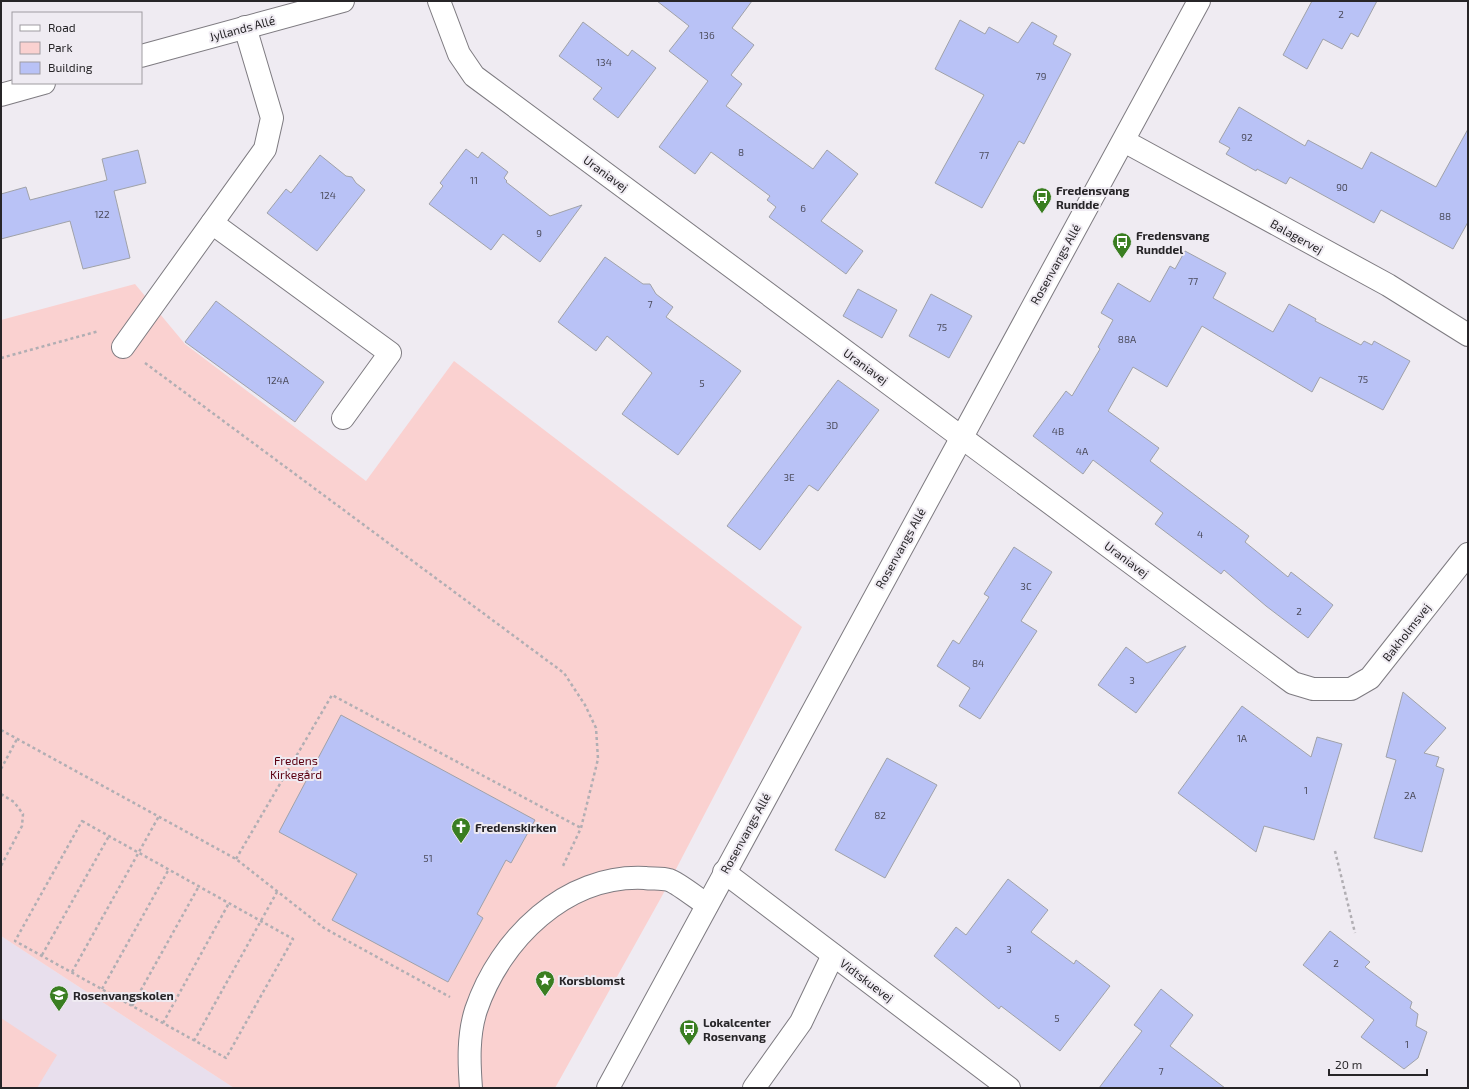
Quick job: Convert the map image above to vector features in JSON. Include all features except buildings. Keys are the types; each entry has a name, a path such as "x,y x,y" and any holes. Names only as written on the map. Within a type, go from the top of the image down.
{"street":[{"name":"Jyllands Allé","path":"142,56 245,27 308,5 343,1"},
{"name":"Uraniavej","path":"439,1 459,54 474,76 1294,683 1313,690 1332,690"},
{"name":"Rosenvangs Allé","path":"608,1088 724,872 1199,4"},
{"path":"123,347 265,149 272,118 245,27"},
{"path":"1,95 40,84"},
{"name":"Balagervej","path":"1124,141 1388,285 1468,335"},
{"path":"212,223 390,353 344,418"},
{"name":"Bakholmsvej","path":"1332,690 1351,689 1370,678 1468,554"},
{"name":"Vidtskuevej","path":"724,872 1009,1088"},
{"path":"471,1088 469,1055 476,1011 492,973 509,947 534,921 567,895 592,884 630,878 669,880 707,905"},
{"path":"754,1088 801,1022 833,955"}],"path":[{"path":"1,358 102,331 564,673 585,705 596,728 598,759 581,828 561,869 567,895"},
{"path":"236,859 332,695 581,828"},
{"path":"1,730 236,859 324,928 476,1011"},
{"path":"1,769 17,739"},
{"path":"1,794 14,802 23,814 22,826 1,866"},
{"path":"72,972 159,816"},
{"path":"82,821 108,836 293,939 226,1058 16,941 82,821"},
{"path":"42,955 108,836"},
{"path":"1335,851 1355,933"},
{"path":"102,989 169,869"},
{"path":"132,1006 199,886"},
{"path":"194,1041 278,892"},
{"path":"163,1023 229,903"}],"shaded area":[{"name":"Rosenvangskolen","path":"1,936 234,1088 1,1088"}],"green space":[{"name":"Fredens Kirkegård","path":"135,284 185,344 366,481 454,361 802,627 662,896 555,1088 234,1088 1,936 1,320"},
{"path":"1,1018 57,1055 37,1088 1,1088"}],"place":[{"name":"Fredensvang Rundde","path":"1042,214"},
{"name":"Fredensvang Runddel","path":"1122,259"},
{"name":"Fredenskirken","path":"461,844"},
{"name":"Korsblomst","path":"545,997"},
{"name":"Rosenvangskolen","path":"59,1012"},
{"name":"Lokalcenter Rosenvang","path":"689,1046"}]}
